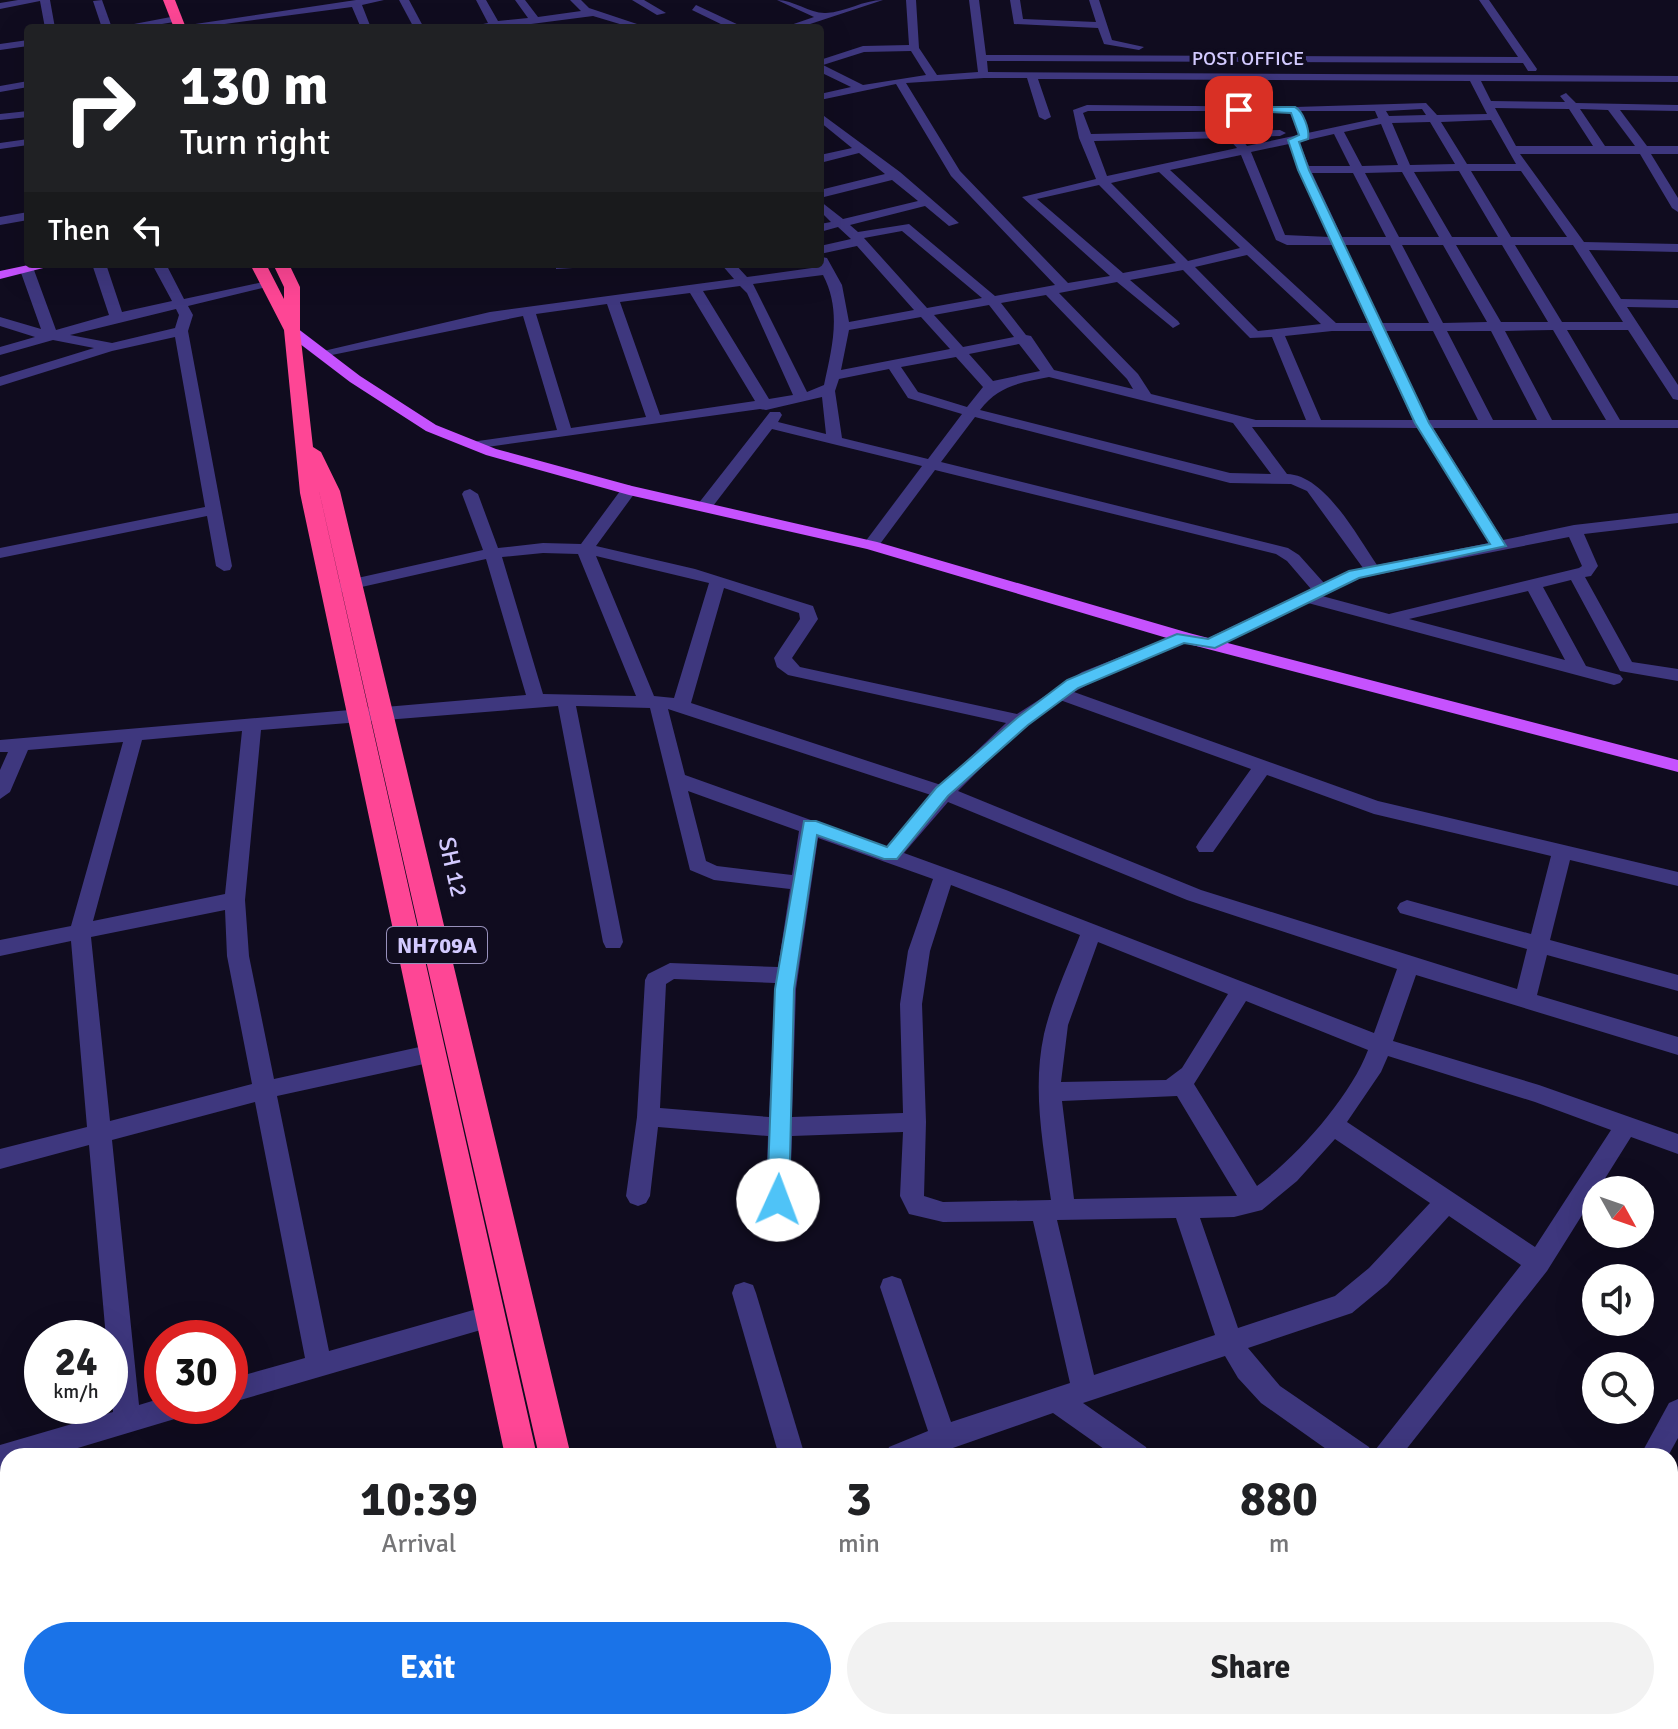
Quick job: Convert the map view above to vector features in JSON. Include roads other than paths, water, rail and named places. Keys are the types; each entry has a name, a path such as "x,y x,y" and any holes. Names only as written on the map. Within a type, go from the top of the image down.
{"highway":[{"path":"169,0 179,24"},
{"name":"SH 12","path":"260,268 292,331"},
{"name":"SH 12","path":"283,268 292,287 292,331 309,493 342,586 371,716 553,1448"},
{"name":"SH 12","path":"371,716 433,1053 519,1448"}],"main road":[{"path":"0,268 24,266"},
{"path":"0,275 24,267"},
{"path":"292,331 431,428 478,446 629,490 871,545 1183,637 1678,766"}],"street":[{"path":"0,6 36,0"},
{"path":"45,0 49,24"},
{"path":"294,0 303,15"},
{"path":"188,24 303,15 379,0"},
{"path":"404,0 417,24"},
{"path":"481,0 495,24"},
{"path":"520,0 535,20"},
{"path":"637,0 661,13"},
{"path":"782,0 824,17"},
{"path":"800,24 878,0"},
{"path":"911,0 914,48 933,77"},
{"path":"974,0 984,75"},
{"path":"1015,0 1018,22 1101,25"},
{"path":"1094,0 1108,42 1129,47 1518,48"},
{"path":"1484,0 1539,78"},
{"path":"98,1 106,24"},
{"path":"579,1 592,13"},
{"path":"356,3 364,24"},
{"path":"696,8 729,24"},
{"path":"509,24 592,13 632,24"},
{"path":"262,16 265,24"},
{"path":"0,47 24,44"},
{"path":"824,64 863,49 914,48"},
{"path":"982,58 1526,60"},
{"path":"824,68 861,88"},
{"name":"POST OFFICE","path":"824,96 899,80 984,75 1031,75 1149,93 1290,93 1473,77 1678,79"},
{"path":"1031,75 1045,117"},
{"path":"1473,77 1512,150 1578,243 1629,326 1678,396"},
{"path":"1552,78 1601,150"},
{"path":"899,80 955,173 1065,288"},
{"path":"0,89 24,85"},
{"path":"1149,93 1170,136"},
{"path":"1492,117 1431,119 1382,115 1290,93 1149,93 1077,112 1103,182 1255,335 1332,327 1495,324 1629,326"},
{"path":"1290,93 1301,137 1304,170 1422,423 1499,546"},
{"path":"1485,104 1678,108"},
{"path":"1611,106 1644,151 1678,208"},
{"path":"0,117 24,114"},
{"path":"1173,324 1123,277 1028,197 1338,131 1382,115"},
{"path":"1382,115 1405,167 1495,324 1546,423"},
{"path":"824,119 953,223"},
{"path":"1431,119 1615,423"},
{"path":"1338,131 1488,425"},
{"path":"1232,135 1245,151 1282,240 1505,241 1678,248"},
{"path":"1085,138 1301,137"},
{"path":"0,146 24,143"},
{"path":"824,158 862,149"},
{"path":"1512,150 1678,150"},
{"path":"1304,170 1524,167"},
{"path":"1162,169 1332,327"},
{"path":"824,193 896,175"},
{"path":"1659,178 1678,178"},
{"path":"824,227 927,202"},
{"path":"824,209 857,238 991,387"},
{"path":"0,221 24,217"},
{"path":"824,249 905,227 992,300 1026,339 1049,373"},
{"path":"843,327 1065,288 1250,250"},
{"path":"824,264 843,327 830,384 835,441"},
{"path":"28,268 50,334"},
{"path":"100,268 117,317"},
{"path":"161,268 186,315 181,331 224,566"},
{"path":"732,268 745,281 794,399"},
{"path":"322,353 437,326 745,281 805,268"},
{"path":"0,351 117,317 268,285"},
{"path":"694,288 766,406"},
{"path":"1049,290 1133,377 1146,398"},
{"path":"612,300 655,420"},
{"path":"1617,303 1678,304"},
{"path":"528,311 566,434"},
{"path":"4,326 112,347"},
{"path":"0,382 112,347 181,331"},
{"path":"1278,335 1315,423"},
{"path":"478,446 766,406 892,364 1026,339"},
{"path":"892,364 913,395 970,413 1230,478 1294,479 1313,488 1373,570"},
{"path":"871,545 930,461 991,387 1027,375 1049,373 1240,422 1678,424"},
{"path":"704,507 769,424 794,399"},
{"path":"1240,422 1282,478"},
{"path":"769,424 930,461 1282,551 1293,558 1313,593 1391,619 1614,679"},
{"path":"585,550 629,490"},
{"path":"470,494 493,555 536,700"},
{"path":"0,553 215,510"},
{"path":"1210,644 1313,593 1373,570 1574,530 1678,518"},
{"path":"1391,619 1576,575 1590,566 1574,530"},
{"path":"342,586 493,555 585,550 628,557 807,610 809,619 783,658 787,667 794,671 1022,721"},
{"path":"585,550 651,700 678,780 697,865 714,873 801,883"},
{"path":"1576,575 1626,667 1678,675"},
{"path":"681,705 717,583"},
{"path":"1533,584 1578,668"},
{"path":"891,855 942,792 1022,721 1059,693 1092,675 1183,637"},
{"path":"1059,693 1374,807 1678,879"},
{"path":"0,746 536,700 651,700 681,705 942,792 1194,895 1409,965 1678,1046"},
{"path":"566,701 613,942"},
{"path":"252,726 235,900 238,956 319,1365"},
{"path":"117,1320 80,931 134,735"},
{"path":"0,792 21,744"},
{"path":"1206,847 1262,768"},
{"path":"678,780 944,875 1382,1046 1627,1124 1678,1144"},
{"path":"777,1225 787,975 810,826"},
{"path":"1525,1000 1562,852"},
{"path":"944,875 919,951 911,1004 915,1122 912,1196 917,1207 943,1212 1185,1208 1254,1203 1269,1193 1333,1125 1358,1092 1382,1046 1409,965"},
{"path":"0,948 235,900"},
{"path":"1407,908 1678,983"},
{"path":"1085,1390 1053,1210 1049,1092 1055,1033 1091,933"},
{"path":"638,1196 648,1117 654,988 661,974 685,970 787,975"},
{"path":"1049,1092 1156,1091 1182,1084 1240,992"},
{"path":"0,1159 265,1090 433,1053"},
{"path":"1182,1084 1254,1203"},
{"path":"648,1117 781,1127 915,1122"},
{"path":"1390,1448 1538,1263 1627,1124"},
{"path":"1333,1125 1538,1263"},
{"path":"918,1448 1231,1340 1343,1305 1378,1276 1446,1203"},
{"path":"1185,1208 1231,1340 1247,1369 1266,1390 1348,1448"},
{"path":"892,1287 943,1437"},
{"path":"744,1293 790,1448"},
{"path":"248,1386 491,1316"},
{"path":"1056,1400 1125,1448"},
{"path":"1658,1448 1678,1412"},
{"path":"34,1448 117,1424"}]}
